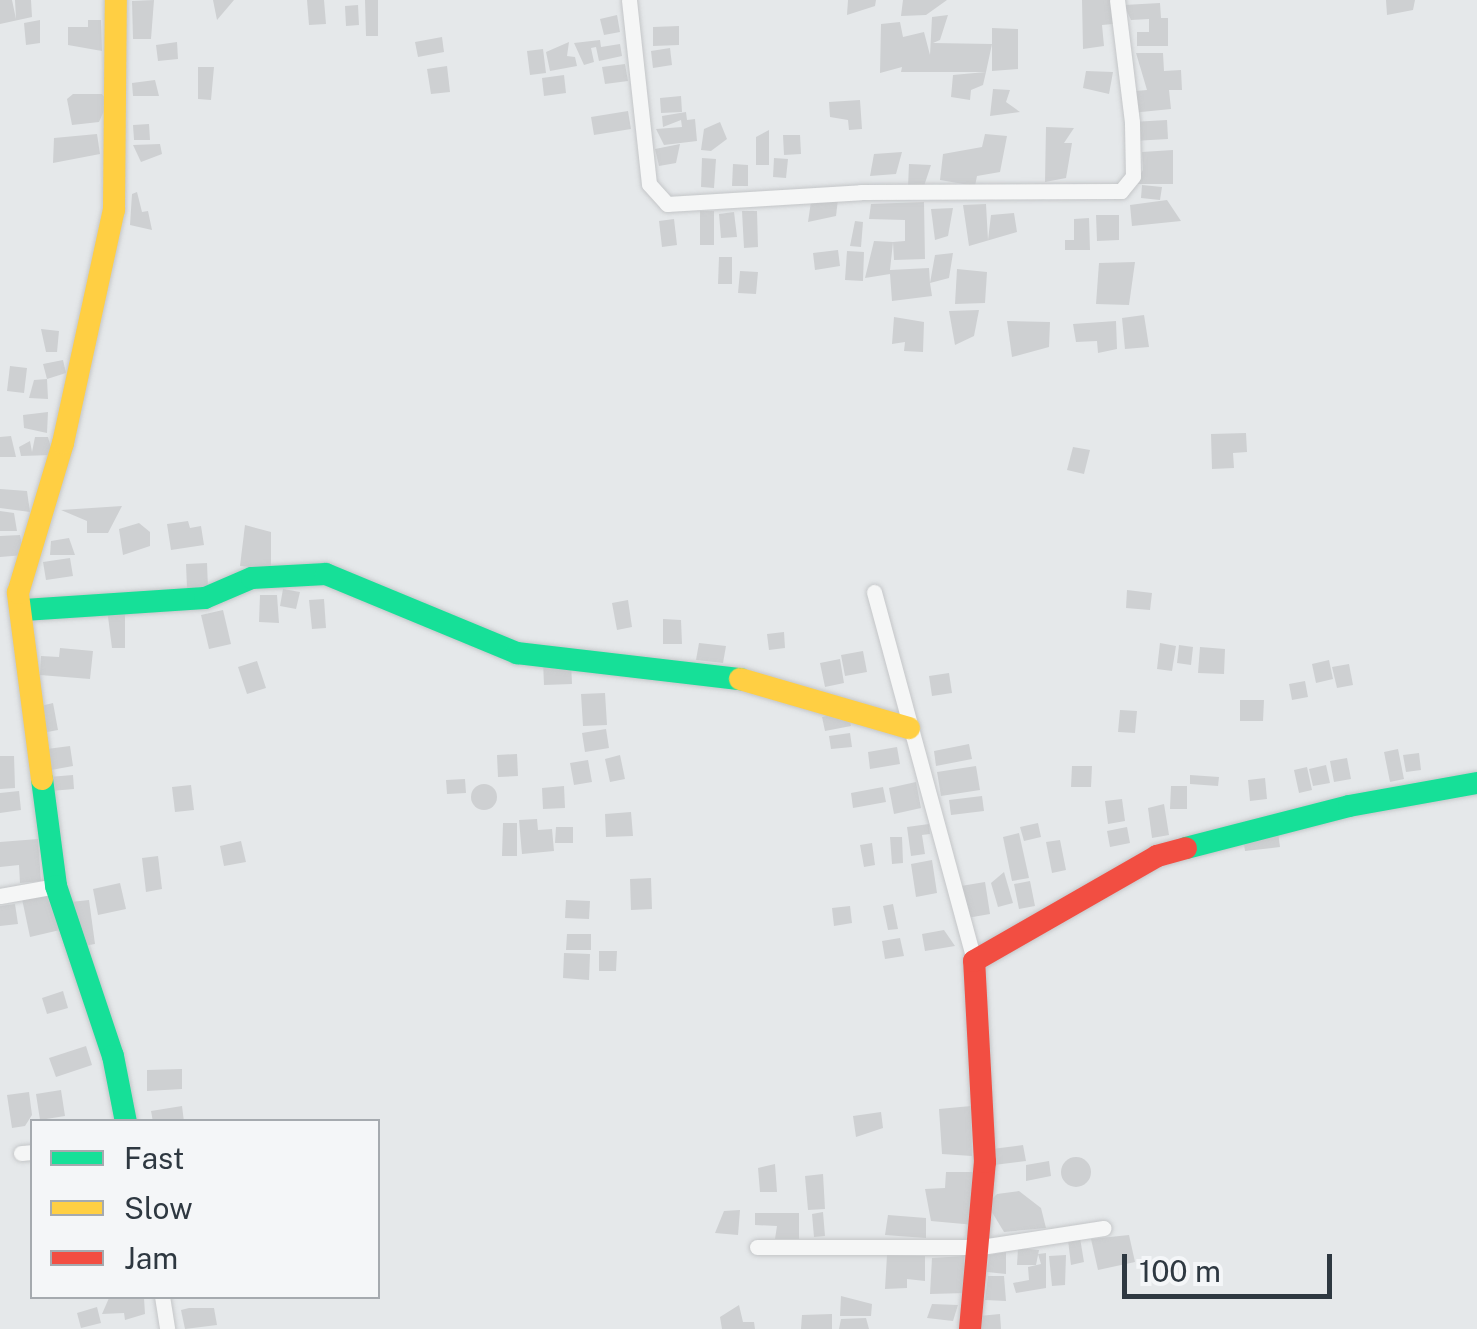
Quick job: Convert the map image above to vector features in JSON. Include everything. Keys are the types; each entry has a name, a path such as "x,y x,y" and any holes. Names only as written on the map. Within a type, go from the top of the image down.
{"street":[{"path":"116,0 110,228 63,443 14,599 56,886 114,1056 125,1119"},
{"path":"629,0 649,184 667,204 861,192 1121,192 1133,176 1132,122 1117,0"},
{"path":"14,599 204,598 252,578 326,574 496,648 718,672 910,728"},
{"path":"874,592 974,961 985,1162 981,1247 970,1329"},
{"path":"974,961 1157,856 1349,806 1477,784"},
{"path":"0,896 56,886"},
{"path":"757,1247 981,1247 1104,1228"},
{"path":"162,1299 167,1329"}],"building":[{"path":"0,0 12,0 16,19 15,0 31,0 32,17 0,24"},
{"path":"154,0 151,39 133,39 132,1"},
{"path":"213,0 234,0 217,20"},
{"path":"307,0 324,0 326,24 309,25"},
{"path":"365,0 378,0 378,36 366,36"},
{"path":"848,0 876,0 875,6 847,15"},
{"path":"903,0 947,0 926,15 901,16"},
{"path":"1082,0 1111,0 1113,24 1102,25 1104,46 1083,49"},
{"path":"1386,0 1415,0 1413,10 1387,15"},
{"path":"1160,3 1161,18 1168,18 1168,46 1137,46 1137,32 1149,32 1149,19 1131,20 1124,5"},
{"path":"358,5 359,25 346,26 345,6"},
{"path":"617,15 620,32 604,35 600,19"},
{"path":"948,15 940,40 933,43 992,44 986,72 901,72 902,67 880,73 881,24 900,22 903,37 924,32 930,55 932,17"},
{"path":"40,20 40,43 26,45 24,23"},
{"path":"88,20 101,20 102,51 68,45 68,27 88,27"},
{"path":"679,26 679,45 653,46 653,27"},
{"path":"992,28 1018,29 1018,69 992,71"},
{"path":"442,37 444,52 418,57 415,42"},
{"path":"600,40 601,47 620,44 622,56 599,61 596,47 591,48 594,62 584,65 574,43"},
{"path":"177,42 178,59 158,61 156,45"},
{"path":"569,42 567,56 575,57 577,66 550,71 546,52"},
{"path":"670,48 672,65 653,68 651,51"},
{"path":"543,49 546,73 530,75 527,51"},
{"path":"1136,53 1163,53 1164,71 1181,70 1182,90 1169,90 1171,109 1131,113 1136,91 1147,90"},
{"path":"625,64 628,81 605,84 602,67"},
{"path":"447,66 450,92 431,94 427,69"},
{"path":"198,67 214,67 211,100 198,99"},
{"path":"1086,71 1113,72 1109,94 1083,88"},
{"path":"986,72 983,85 971,90 970,100 951,97 953,75"},
{"path":"564,75 566,93 544,96 542,78"},
{"path":"155,80 159,96 133,96 132,83"},
{"path":"993,89 1010,90 1006,102 1020,112 990,116"},
{"path":"73,94 102,94 108,102 99,122 72,125 67,99"},
{"path":"681,96 682,112 661,113 660,98"},
{"path":"860,100 862,129 849,130 848,120 830,117 829,102"},
{"path":"628,111 631,129 594,135 591,117"},
{"path":"686,112 687,120 695,119 697,141 664,145 656,129 682,127 681,120 663,127 662,116"},
{"path":"1167,120 1168,139 1133,141 1132,122"},
{"path":"720,122 727,139 711,151 701,150 704,129"},
{"path":"149,124 150,140 134,140 133,125"},
{"path":"1046,127 1074,128 1064,143 1072,143 1066,178 1045,182"},
{"path":"769,130 769,165 756,165 756,137"},
{"path":"97,134 100,154 53,163 54,138"},
{"path":"985,134 1007,136 1000,172 977,176 975,186 940,180 943,154 982,147"},
{"path":"783,135 800,135 801,154 784,155"},
{"path":"160,144 162,154 141,162 133,145"},
{"path":"680,144 676,163 659,166 655,149"},
{"path":"1173,150 1173,184 1134,184 1143,170 1142,152"},
{"path":"902,152 896,174 870,176 874,154"},
{"path":"702,158 716,159 714,188 701,187"},
{"path":"774,158 788,159 786,178 773,177"},
{"path":"733,164 748,165 748,186 732,186"},
{"path":"909,164 931,165 924,186 908,187"},
{"path":"1142,185 1162,187 1160,200 1141,198"},
{"path":"137,192 142,212 148,211 152,230 130,225 132,194"},
{"path":"812,195 838,199 836,216 808,222"},
{"path":"1167,200 1181,221 1132,226 1130,205"},
{"path":"924,202 925,259 894,260 893,242 905,241 905,220 869,219 871,204"},
{"path":"986,204 988,240 991,215 1014,213 1017,232 969,246 963,205"},
{"path":"953,208 948,236 935,240 931,209"},
{"path":"700,211 714,211 714,245 700,245"},
{"path":"742,211 757,211 758,247 744,248"},
{"path":"734,212 737,237 721,238 719,214"},
{"path":"1096,215 1119,215 1119,240 1097,241"},
{"path":"1089,218 1090,250 1065,250 1065,240 1074,240 1074,219"},
{"path":"674,219 677,245 662,247 659,221"},
{"path":"855,221 863,222 861,247 850,246"},
{"path":"874,241 893,242 890,270 929,268 932,296 892,301 890,274 865,278"},
{"path":"838,250 840,266 815,270 813,253"},
{"path":"847,251 864,252 863,281 845,280"},
{"path":"953,253 949,278 930,283 935,255"},
{"path":"719,257 732,257 732,284 718,284"},
{"path":"1135,262 1129,305 1096,304 1099,263"},
{"path":"957,269 987,272 985,303 955,304"},
{"path":"740,271 758,272 756,294 738,293"},
{"path":"979,310 974,336 955,345 949,311"},
{"path":"1144,315 1149,347 1125,349 1122,318"},
{"path":"894,317 924,322 923,352 904,351 905,342 892,344"},
{"path":"1007,321 1050,322 1049,347 1012,357"},
{"path":"1116,321 1117,349 1098,353 1097,341 1076,342 1073,324"},
{"path":"41,329 59,331 57,352 46,352"},
{"path":"63,360 66,373 47,379 43,364"},
{"path":"10,366 27,368 24,393 7,391"},
{"path":"47,379 48,399 29,398 34,380"},
{"path":"48,412 47,433 24,428 23,415"},
{"path":"1246,433 1247,452 1233,453 1234,468 1212,469 1211,434"},
{"path":"11,436 16,457 0,457 0,437"},
{"path":"35,437 48,437 53,455 21,456 19,447 30,441 32,452"},
{"path":"1073,447 1090,450 1084,474 1067,470"},
{"path":"0,489 27,491 30,512 0,508"},
{"path":"122,506 108,533 87,533 87,521 61,510"},
{"path":"0,511 14,513 17,531 0,531"},
{"path":"188,521 190,528 201,526 204,545 171,550 167,524"},
{"path":"139,523 150,532 150,546 123,555 119,529"},
{"path":"245,525 271,532 271,569 240,566"},
{"path":"20,535 24,555 0,557 0,536"},
{"path":"69,538 75,555 50,555 51,541"},
{"path":"70,558 73,576 46,580 43,562"},
{"path":"207,563 208,588 187,588 186,564"},
{"path":"283,589 300,592 296,609 280,606"},
{"path":"1127,590 1152,593 1150,610 1126,608"},
{"path":"260,595 277,595 279,623 259,622"},
{"path":"324,599 326,628 312,629 309,600"},
{"path":"628,600 632,627 617,630 612,603"},
{"path":"107,609 125,609 125,648 112,648"},
{"path":"223,610 231,644 209,649 201,615"},
{"path":"663,619 681,620 682,644 663,644"},
{"path":"784,632 785,648 769,650 767,634"},
{"path":"699,643 726,646 723,663 696,660"},
{"path":"1160,643 1176,646 1172,671 1157,669"},
{"path":"1179,645 1193,647 1191,665 1177,663"},
{"path":"1200,647 1225,649 1224,674 1198,673"},
{"path":"60,648 93,651 90,679 40,675 41,656 59,657"},
{"path":"863,651 867,672 845,676 841,655"},
{"path":"840,659 844,683 825,687 820,663"},
{"path":"1329,660 1333,679 1316,683 1312,664"},
{"path":"257,661 266,688 247,694 238,667"},
{"path":"571,661 572,684 544,685 543,662"},
{"path":"1349,664 1353,685 1337,688 1332,667"},
{"path":"949,673 952,693 932,696 929,676"},
{"path":"1305,681 1308,697 1292,700 1289,684"},
{"path":"605,693 607,725 583,726 581,694"},
{"path":"1240,700 1264,700 1263,721 1240,721"},
{"path":"53,703 58,730 42,733 37,707"},
{"path":"1120,710 1137,711 1135,733 1118,732"},
{"path":"848,712 851,726 825,731 822,717"},
{"path":"606,729 609,748 585,752 582,733"},
{"path":"850,733 852,747 831,749 829,736"},
{"path":"969,744 972,759 936,766 934,751"},
{"path":"70,746 73,766 51,770 47,749"},
{"path":"897,747 900,764 870,769 868,752"},
{"path":"1398,749 1404,779 1390,782 1384,752"},
{"path":"1419,753 1421,770 1406,772 1403,755"},
{"path":"517,754 518,776 498,777 497,755"},
{"path":"620,755 625,779 610,782 605,759"},
{"path":"0,756 14,756 15,788 0,789"},
{"path":"1347,758 1351,779 1334,782 1330,761"},
{"path":"588,760 592,782 574,785 570,763"},
{"path":"1326,765 1330,783 1313,786 1309,769"},
{"path":"976,766 980,790 941,796 937,772"},
{"path":"1072,766 1092,766 1091,787 1071,787"},
{"path":"1307,767 1312,790 1299,793 1294,770"},
{"path":"73,775 74,789 51,791 49,777"},
{"path":"1190,775 1219,777 1218,786 1190,784"},
{"path":"1265,778 1267,799 1250,801 1248,780"},
{"path":"465,779 466,793 447,794 446,780"},
{"path":"916,782 921,808 894,814 889,788"},
{"path":"484,784 493,788 497,797 493,806 484,810 475,806 471,797 475,788"},
{"path":"191,785 194,810 175,812 172,787"},
{"path":"564,786 565,808 543,809 542,788"},
{"path":"1171,786 1187,786 1187,809 1170,809"},
{"path":"883,787 886,802 853,808 851,793"},
{"path":"19,791 21,810 0,813 0,793"},
{"path":"982,796 984,811 951,815 949,800"},
{"path":"1122,799 1125,821 1108,824 1105,801"},
{"path":"1164,804 1169,835 1152,838 1148,808"},
{"path":"631,812 633,836 606,837 605,814"},
{"path":"537,819 538,830 552,829 554,851 522,854 519,820"},
{"path":"503,823 517,823 517,856 502,856"},
{"path":"1038,823 1041,837 1024,841 1020,827"},
{"path":"929,824 930,834 922,835 925,854 911,856 907,827"},
{"path":"556,827 573,827 573,843 555,843"},
{"path":"1127,827 1130,843 1110,847 1107,831"},
{"path":"1278,832 1280,847 1245,851 1243,836"},
{"path":"1019,833 1029,878 1012,881 1003,837"},
{"path":"890,837 902,837 903,863 892,864"},
{"path":"38,839 41,881 20,883 19,865 0,867 0,842"},
{"path":"1060,840 1066,870 1052,873 1046,842"},
{"path":"241,841 246,862 224,866 220,846"},
{"path":"872,843 875,865 864,867 860,845"},
{"path":"158,856 162,889 146,892 142,858"},
{"path":"932,860 937,893 916,897 911,864"},
{"path":"1004,872 1013,903 998,907 991,883"},
{"path":"651,878 652,909 631,910 630,879"},
{"path":"1030,881 1035,906 1019,909 1014,884"},
{"path":"985,882 990,914 967,918 961,886"},
{"path":"120,883 126,909 98,915 93,889"},
{"path":"46,894 60,930 30,937 22,899"},
{"path":"89,900 95,944 77,947 71,902"},
{"path":"566,900 590,901 589,919 565,918"},
{"path":"15,904 18,924 0,926 0,906"},
{"path":"893,904 898,929 888,930 883,906"},
{"path":"850,906 852,923 834,926 832,908"},
{"path":"944,930 955,946 925,951 922,934"},
{"path":"567,934 591,934 591,950 566,950"},
{"path":"900,938 904,956 885,959 882,941"},
{"path":"599,951 617,951 616,971 599,971"},
{"path":"564,953 590,954 589,980 563,978"},
{"path":"63,991 68,1008 47,1014 42,998"},
{"path":"86,1046 92,1065 56,1077 49,1058"},
{"path":"182,1069 182,1089 147,1091 147,1070"},
{"path":"61,1090 65,1116 40,1119 36,1094"},
{"path":"29,1092 32,1115 25,1126 12,1128 7,1095"},
{"path":"182,1106 184,1119 152,1119 151,1111"},
{"path":"971,1106 972,1156 942,1154 939,1109"},
{"path":"881,1112 883,1128 856,1137 853,1116"},
{"path":"1023,1145 1026,1161 994,1165 992,1149"},
{"path":"1076,1157 1087,1161 1091,1172 1087,1183 1076,1187 1065,1183 1061,1172 1065,1161"},
{"path":"1049,1161 1051,1176 1026,1181 1026,1165"},
{"path":"775,1164 777,1192 760,1192 758,1168"},
{"path":"946,1172 974,1172 975,1225 931,1221 925,1189 945,1188"},
{"path":"823,1174 825,1209 808,1210 805,1176"},
{"path":"1019,1191 1041,1208 1046,1228 1004,1232 987,1204 997,1194"},
{"path":"740,1210 738,1235 715,1233 724,1211"},
{"path":"823,1212 825,1236 814,1237 812,1214"},
{"path":"755,1213 799,1213 799,1239 775,1239 777,1226 755,1225"},
{"path":"888,1215 926,1218 926,1238 885,1235"},
{"path":"1129,1235 1135,1262 1098,1270 1091,1239"},
{"path":"1080,1238 1084,1262 1071,1265 1068,1240"},
{"path":"1018,1248 1039,1250 1036,1265 1017,1265"},
{"path":"1006,1252 1006,1274 987,1272 989,1255"},
{"path":"1046,1253 1046,1288 1016,1293 1013,1283 1029,1280 1028,1267 1041,1264 1038,1254"},
{"path":"887,1255 925,1256 925,1281 907,1279 907,1288 885,1289"},
{"path":"1066,1255 1065,1285 1052,1286 1049,1256"},
{"path":"964,1256 966,1293 930,1294 932,1258"},
{"path":"988,1276 1004,1276 1006,1301 985,1300"},
{"path":"841,1296 872,1304 871,1316 840,1316"},
{"path":"109,1299 144,1299 145,1314 125,1320 124,1313 102,1314"},
{"path":"932,1304 958,1305 953,1321 927,1318"},
{"path":"739,1305 743,1322 754,1322 755,1329 722,1329 720,1317"},
{"path":"97,1307 101,1323 81,1328 77,1313"},
{"path":"214,1308 217,1325 185,1329 181,1310"},
{"path":"832,1314 832,1329 801,1329 802,1315"},
{"path":"1000,1314 1001,1329 976,1329 979,1316"},
{"path":"866,1318 869,1329 839,1329 841,1319"}],"traffic: fast":[{"path":"24,610 205,598 252,578 326,574 517,653 740,679"},
{"path":"42,779 56,886 113,1056 125,1119"},
{"path":"1186,848 1349,806 1477,783"}],"traffic: slow":[{"path":"42,779 18,593 63,443 114,210 116,0"},
{"path":"740,679 909,728"}],"traffic: jam":[{"path":"970,1329 985,1162 974,961 1157,856 1186,848"}]}
